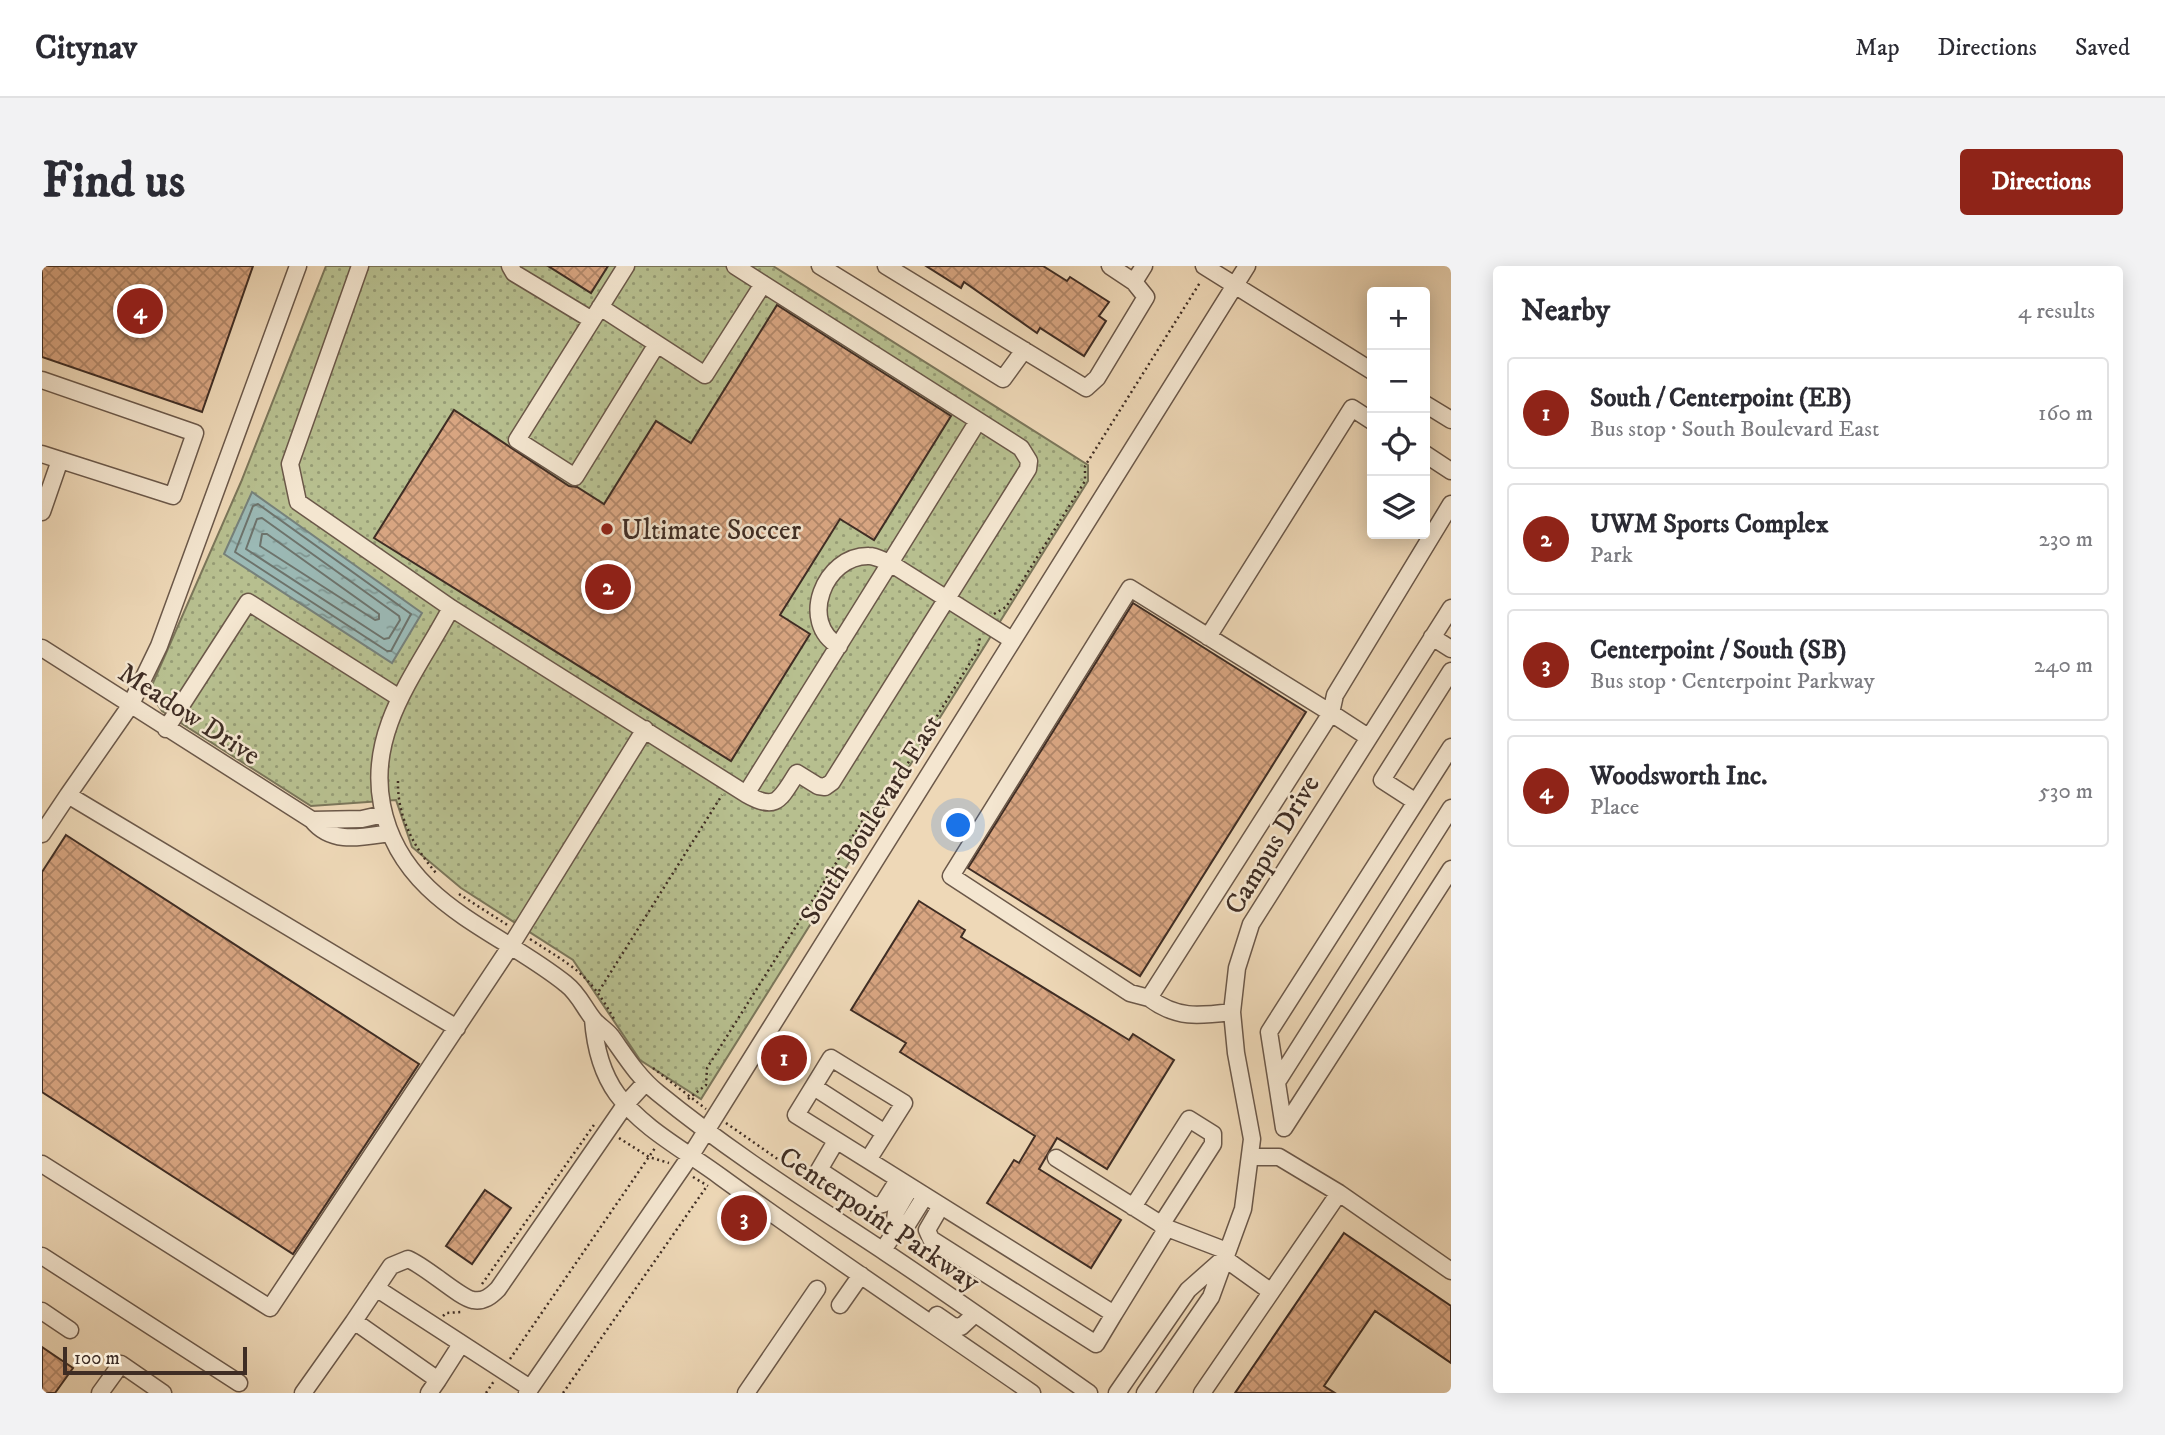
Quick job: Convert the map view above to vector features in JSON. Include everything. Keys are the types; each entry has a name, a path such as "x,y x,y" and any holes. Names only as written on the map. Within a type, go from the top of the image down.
{"street":[{"path":"42,834 130,706 159,646 298,266"},
{"path":"360,266 290,464 298,502 451,608 746,794 762,803 771,804 780,799 797,773 818,786 825,787 832,782 1028,469 1029,461 1021,448 735,266"},
{"path":"510,266 514,273 657,344 705,375 764,284"},
{"path":"626,266 517,440 575,477 657,344"},
{"path":"820,266 1003,379 1024,350"},
{"path":"886,266 1086,388 1097,378 1146,297 1135,282 1110,266"},
{"path":"1135,282 1144,266"},
{"name":"South Boulevard East","path":"528,1390 691,1155 1247,266"},
{"path":"1203,273 1235,285 1367,368"},
{"path":"42,380 195,433 173,496 42,454"},
{"path":"1430,407 1451,420"},
{"path":"1208,637 1352,408 1367,418"},
{"path":"746,794 978,421"},
{"path":"1430,457 1451,471"},
{"path":"42,512 60,460"},
{"path":"1149,998 1331,713 1335,695 1451,504"},
{"path":"839,646 830,641 821,624 820,599 824,581 840,565 869,556 890,563 1012,640"},
{"path":"1232,1012 1179,1014 1167,1011 1149,998 1130,993 951,876 1130,588 1368,737"},
{"path":"166,729 247,602 398,697"},
{"name":"Centerpoint Parkway","path":"451,608 398,697 383,751 380,771 384,814 390,833 408,865 433,894 568,985 646,1082 706,1130 1089,1393"},
{"name":"Campus Drive","path":"1145,1393 1211,1297 1243,1209 1251,1157 1250,1119 1236,1053 1232,1012 1237,968 1251,924 1451,608"},
{"path":"1433,637 1451,649"},
{"name":"Meadow Drive","path":"42,648 312,820 326,833 341,838 390,833"},
{"path":"1416,803 1382,779 1451,671"},
{"path":"42,1164 271,1308 510,947 645,729"},
{"path":"1451,747 1269,1032 1279,1079 1284,1128 1451,869"},
{"path":"68,795 457,1028"},
{"path":"1279,1079 1451,808"},
{"path":"312,820 362,819 384,814"},
{"name":"Centerpoint Parkway","path":"593,1019 594,1041 601,1064 625,1105 767,1211 1032,1393"},
{"path":"868,1160 904,1103 831,1058 796,1115 1114,1314"},
{"path":"303,1393 391,1266 408,1259 424,1265 471,1300 487,1299 498,1289 625,1105 646,1082"},
{"path":"814,1087 885,1132"},
{"path":"941,1206 927,1230 930,1239 1096,1344 1213,1144 1213,1134 1189,1119 1133,1207"},
{"path":"836,1141 818,1170 874,1206 883,1204 911,1188"},
{"path":"1251,1157 1279,1157 1339,1193 1451,1271"},
{"path":"1056,1158 1164,1227 1226,1254 1270,1291"},
{"path":"767,1211 786,1187"},
{"path":"883,1250 893,1235 905,1228 911,1188"},
{"path":"1202,1393 1339,1193"},
{"name":"Campus Drive","path":"1116,1393 1188,1290 1226,1254"},
{"path":"42,1256 239,1383"},
{"path":"840,1305 865,1278 903,1292 953,1326 961,1327 975,1314"},
{"path":"376,1287 528,1390"},
{"path":"746,1393 817,1289"},
{"path":"42,1311 70,1330"},
{"path":"354,1321 433,1386 461,1344"},
{"path":"100,1393 121,1364 163,1393"}],"path":[{"path":"990,617 1006,607 1085,481 1085,466 1203,273"},
{"path":"685,1103 705,1085 707,1068 868,812 882,805 978,650 981,631"},
{"path":"398,781 402,816 412,839 439,878"},
{"path":"599,991 726,789"},
{"path":"459,894 512,928"},
{"path":"475,1293 594,1121 601,1126"},
{"path":"731,1127 811,1182"},
{"path":"615,1136 649,1157 663,1160"},
{"path":"507,1363 659,1143"},
{"path":"562,1393 710,1182"},
{"path":"822,1190 877,1229"},
{"path":"440,1321 446,1313 458,1314 467,1306"},
{"path":"486,1393 498,1376"}],"green space":[{"path":"326,266 773,266 1088,465 1088,481 701,1099 640,1060 573,960 461,888 412,847 396,800 311,806 162,711 149,692 241,482"}],"water":[{"path":"252,492 422,613 392,663 224,554"}],"building":[{"path":"42,266 253,266 202,412 42,357"},
{"path":"548,266 608,266 591,293"},
{"path":"926,266 1043,266 1067,281 1070,277 1109,302 1099,316 1106,321 1084,356 1040,328 1037,333 964,282 961,288"},
{"name":"Ultimate Soccer","path":"777,305 951,416 874,540 840,519 780,615 810,634 731,761 374,538 454,410 569,486 577,487 604,504 656,421 691,443"},
{"path":"1133,603 1306,712 1140,976 968,868"},
{"path":"66,835 419,1064 293,1254 42,1092 42,872"},
{"path":"919,901 965,930 961,937 1129,1040 1133,1034 1174,1060 1107,1169 1057,1138 1039,1169 1121,1220 1091,1268 987,1203 1014,1160 1019,1163 1035,1136 900,1052 906,1043 851,1010"},
{"path":"485,1190 511,1208 472,1264 446,1246"},
{"path":"1344,1233 1451,1306 1451,1363 1375,1311 1324,1386 1335,1393 1235,1393"},
{"path":"42,1347 73,1368 55,1393 42,1393"}],"place":[{"name":"Woodsworth Inc.","path":"140,311"},
{"name":"Ultimate Soccer","path":"607,529"},
{"name":"UWM Sports Complex","path":"608,587"},
{"name":"South / Centerpoint (EB)","path":"784,1058"},
{"name":"Centerpoint / South (SB)","path":"744,1218"}]}
